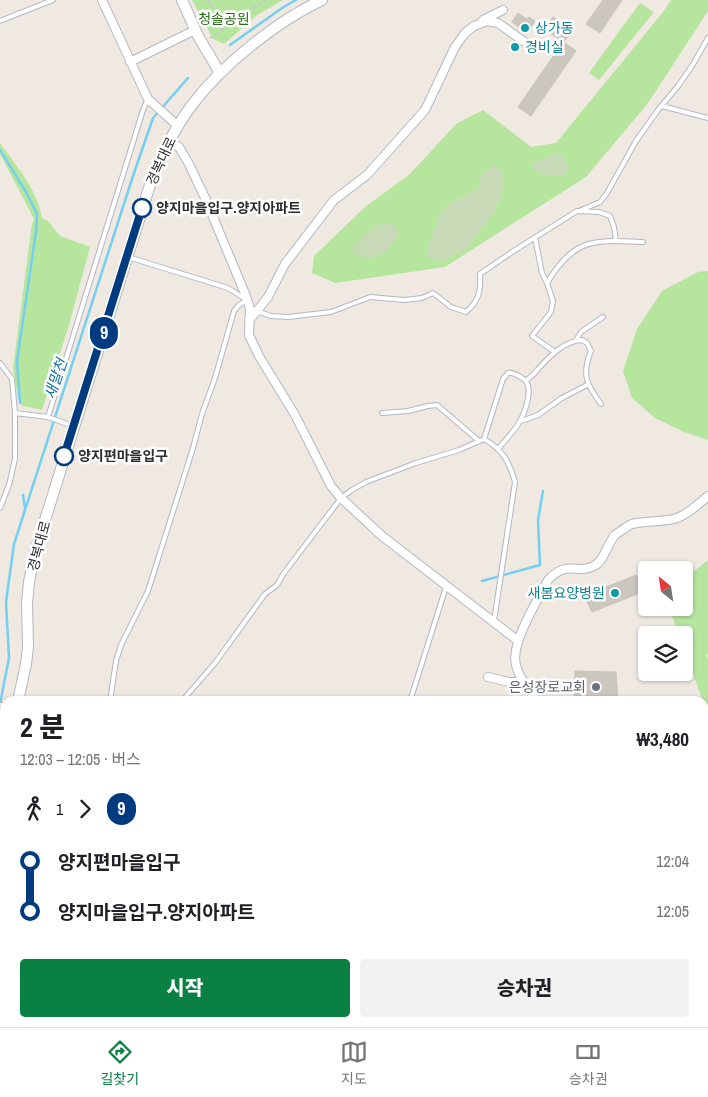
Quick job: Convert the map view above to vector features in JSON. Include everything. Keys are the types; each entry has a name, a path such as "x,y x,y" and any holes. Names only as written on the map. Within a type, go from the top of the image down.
{"street":[{"path":"102,0 148,98 178,126"},
{"path":"182,0 202,44 220,74"},
{"name":"경복대로","path":"19,696 28,647 27,604 35,552 154,172 178,126 194,103 220,74 279,25 317,1"},
{"path":"249,320 258,312 268,297 284,264 334,200 367,175 424,110 455,47 464,33 503,10"},
{"path":"474,26 487,21 498,23 526,43"},
{"path":"130,62 195,30"},
{"path":"169,141 179,147 189,164 206,200 247,300 250,309 248,335 295,415 331,486 341,498 382,536 517,640"},
{"path":"534,696 518,673 514,659 517,640 548,580 554,573 570,567 587,569 594,566 600,562 615,536 630,524 677,518 708,496"},
{"path":"488,677 509,682 524,682"}],"lane":[{"path":"0,21 53,0"},
{"path":"258,312 271,316 288,317 331,312 370,297 404,300 422,298 434,293 451,307 466,312 478,298 481,288 480,274 577,212 600,202 636,141 692,66 708,38"},
{"path":"48,418 148,98"},
{"path":"662,106 708,118"},
{"path":"577,212 599,212 610,216 614,226 616,241"},
{"path":"535,238 538,260 553,301 552,312 532,336 548,345 555,352"},
{"path":"548,284 562,262 579,248 591,242 643,242"},
{"path":"111,696 116,661 121,645 148,591 202,414 215,378 234,311 247,300 228,288 127,256"},
{"path":"576,340 581,332 603,317"},
{"path":"526,380 532,377 555,352 573,340 582,340 587,343 591,351 587,360 587,385 601,404"},
{"path":"0,364 12,379 15,413 15,459 9,486 0,508"},
{"path":"186,696 215,664 265,594 277,586 284,572 341,498 366,482 416,463 459,450 482,440 503,379 508,373 512,372 526,380 529,385 527,403 520,420 498,449"},
{"path":"520,420 538,415 562,398 587,385"},
{"path":"382,413 408,411 437,405 482,440 502,452 515,482 494,621"},
{"path":"15,413 48,418 74,426"},
{"path":"412,696 438,609 447,586"}],"path":[{"path":"208,0 216,16 226,28"},
{"path":"202,44 265,0"}],"green space":[{"name":"청솔공원","path":"192,0 283,0 256,16 224,44 213,39"},
{"path":"671,0 708,0 708,11 648,103 586,177 445,267 335,283 312,273 314,256 365,207 410,174 456,124 483,110 531,147 556,143","holes":["504,188 493,214 466,249 436,227 440,215 447,205 479,189"]},
{"path":"640,3 654,12 599,80 589,73"},
{"path":"0,143 31,188 36,197 42,218 49,222 60,236 90,247 69,325 42,410 23,406 18,399 13,368 34,219 0,154"},
{"path":"560,153 569,168 564,176 547,175 531,168 534,162"},
{"path":"495,164 503,175 504,188 493,214 466,249 442,261 426,256 440,215 447,205 479,189 480,176"},
{"path":"388,222 397,228 399,235 388,250 372,259 355,254 352,247 372,229"},
{"path":"708,271 708,440 684,432 655,418 632,398 623,371 637,329 662,291 698,272"},
{"path":"708,560 708,654 706,655 708,659 708,696 701,696 693,673 693,626 676,626 672,616 693,616 693,571"}],"building":[{"path":"603,0 622,0 600,33 586,24"},
{"name":"상가동","path":"518,13 527,19 529,17 535,21 527,33 512,22"},
{"path":"553,17 572,30 564,42 576,51 531,116 518,107 563,42 544,29"},
{"name":"새봄요양병원","path":"636,575 638,579 638,594 592,612 584,596"},
{"name":"은성장로교회","path":"575,671 616,672 618,696 574,696"}],"waterway":[{"name":"새말천","path":"230,45 296,0"},
{"name":"새말천","path":"2,696 9,658 6,602 14,544 153,118 188,78"},
{"path":"0,150 37,214 17,361 20,403"},
{"path":"482,581 540,565 538,520 543,491"},
{"name":"새말천","path":"23,495 25,508"}],"bus line":[{"name":"9","path":"64,456 142,208"}],"place":[{"name":"상가동","path":"525,28"},
{"name":"경비실","path":"515,47"},
{"name":"양지마을입구.양지아파트","path":"142,208"},
{"name":"양지편마을입구","path":"64,456"},
{"name":"새봄요양병원","path":"615,593"},
{"name":"은성장로교회","path":"596,687"}]}
